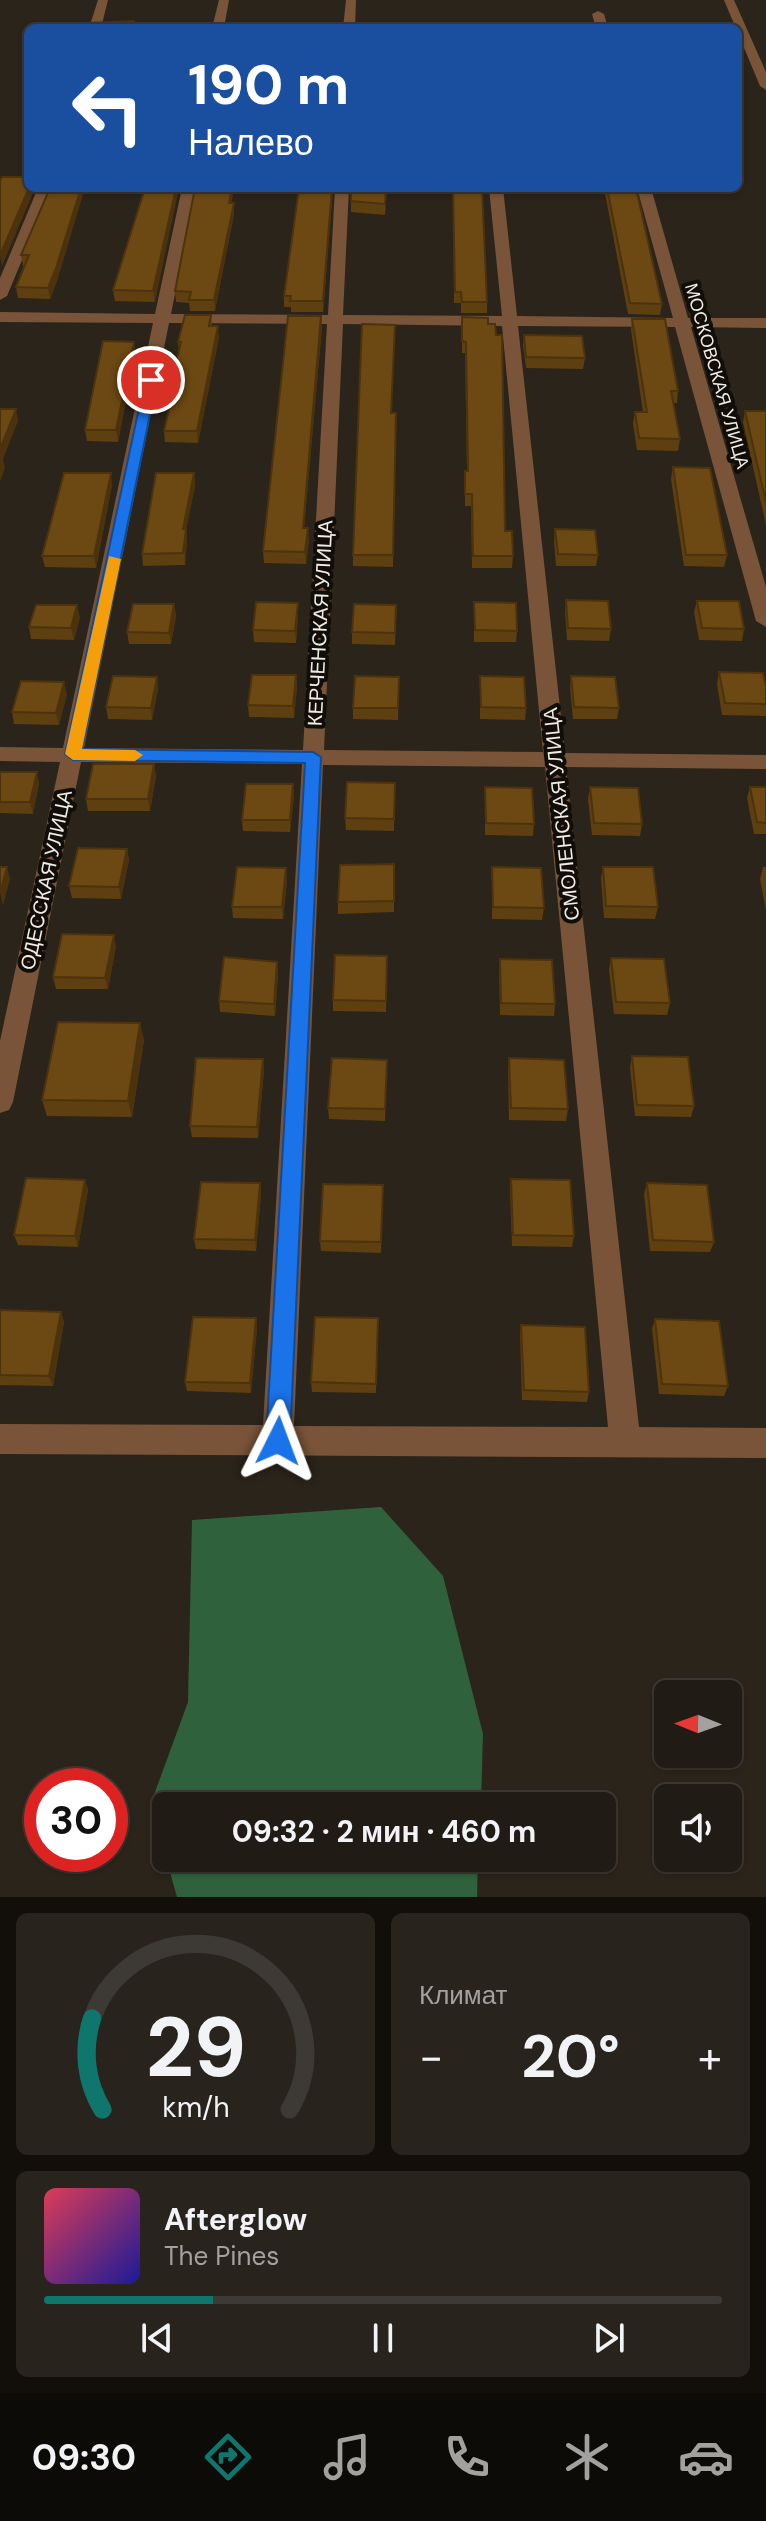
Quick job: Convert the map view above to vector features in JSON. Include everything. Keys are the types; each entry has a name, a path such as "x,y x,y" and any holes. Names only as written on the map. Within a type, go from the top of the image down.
{"street":[{"path":"96,24 103,0"},
{"path":"219,24 224,0"},
{"path":"349,24 351,0"},
{"path":"729,0 739,24"},
{"path":"598,14 601,24"},
{"path":"742,30 766,86"},
{"path":"0,296 43,192"},
{"name":"ОДЕССКАЯ УЛИЦА","path":"0,1102 188,192"},
{"name":"КЕРЧЕНСКАЯ УЛИЦА","path":"278,1441 342,192"},
{"name":"СМОЛЕНСКАЯ УЛИЦА","path":"496,192 625,1441"},
{"name":"МОСКОВСКАЯ УЛИЦА","path":"645,192 766,621"},
{"path":"0,317 766,323"},
{"path":"0,754 766,762"},
{"path":"0,1439 766,1443"}],"green space":[{"path":"381,1507 443,1576 483,1734 481,1792 155,1792 188,1702 192,1520"},
{"path":"170,1872 478,1872 477,1897 177,1897"}],"building":[{"path":"134,21 133,24 61,24"},
{"path":"2,177 24,177 24,192 27,192 0,255"},
{"path":"48,192 80,192 48,288 16,287 29,255 21,255"},
{"path":"144,192 175,192 153,291 113,290"},
{"path":"194,192 231,192 229,203 234,203 214,300 189,300 191,292 175,291"},
{"path":"298,192 332,192 323,301 290,301 291,296 284,296"},
{"path":"351,192 386,192 385,204 351,201"},
{"path":"453,192 482,192 487,302 462,302 461,292 455,292"},
{"path":"608,192 637,192 662,304 630,303"},
{"path":"185,315 211,315 209,326 218,326 197,431 164,431 174,387 170,387 181,342 178,342"},
{"path":"288,316 321,316 303,528 308,528 305,552 263,551"},
{"path":"462,317 488,318 488,324 495,324 496,335 502,335 505,531 512,531 513,556 473,556 472,494 465,494 465,471 468,471 466,342 462,341"},
{"path":"632,319 665,319 678,391 671,391 680,439 639,438 635,412 647,412"},
{"path":"362,324 395,325 391,413 396,413 393,555 353,555"},
{"path":"524,335 582,336 585,358 526,357"},
{"path":"103,341 134,342 116,430 85,430"},
{"path":"0,409 16,409 0,449"},
{"path":"745,411 766,411 766,502"},
{"path":"673,467 710,468 727,555 686,555"},
{"path":"64,473 111,473 94,556 42,556"},
{"path":"156,473 194,473 183,529 186,529 183,553 142,554"},
{"path":"555,529 595,530 598,555 558,554"},
{"path":"566,600 608,601 611,629 568,628"},
{"path":"697,601 739,601 744,629 702,628"},
{"path":"256,602 298,603 295,631 253,630"},
{"path":"474,602 516,603 517,631 475,630"},
{"path":"133,604 174,604 169,633 127,632"},
{"path":"354,604 396,605 395,633 352,632"},
{"path":"36,605 77,605 71,628 29,627"},
{"path":"719,672 763,673 766,704 725,703"},
{"path":"252,675 296,675 293,706 248,705"},
{"path":"113,676 157,677 151,708 106,707"},
{"path":"355,676 399,677 398,708 353,708"},
{"path":"480,676 524,677 526,708 481,707"},
{"path":"571,676 615,677 619,708 574,707"},
{"path":"21,681 64,682 56,713 12,712"},
{"path":"93,764 154,764 148,799 86,799"},
{"path":"0,772 37,772 30,802 0,802"},
{"path":"347,782 395,783 394,819 345,818"},
{"path":"246,784 293,784 290,820 242,820"},
{"path":"485,787 532,788 534,824 486,823"},
{"path":"590,787 638,788 642,824 594,823"},
{"path":"750,787 766,787 766,823 757,822"},
{"path":"78,848 127,849 119,887 69,886"},
{"path":"394,864 394,901 338,902 340,865"},
{"path":"0,867 7,867 0,893"},
{"path":"237,867 286,868 282,907 232,907"},
{"path":"492,867 541,868 544,908 493,907"},
{"path":"603,867 653,867 658,907 606,906"},
{"path":"62,934 114,935 105,978 53,977"},
{"path":"335,955 387,956 386,1001 333,1000"},
{"path":"224,957 277,962 274,1004 219,1001"},
{"path":"611,958 664,959 670,1003 616,1002"},
{"path":"500,959 552,960 555,1004 501,1003"},
{"path":"58,1022 140,1023 128,1101 42,1100"},
{"path":"632,1056 688,1057 694,1106 637,1105"},
{"path":"196,1058 263,1059 257,1127 190,1126"},
{"path":"332,1058 387,1060 385,1109 328,1108"},
{"path":"509,1058 564,1060 568,1109 511,1108"},
{"path":"26,1178 85,1180 75,1236 14,1235"},
{"path":"511,1179 570,1180 574,1236 513,1235"},
{"path":"201,1182 260,1183 255,1240 194,1239"},
{"path":"647,1183 707,1185 714,1242 653,1240"},
{"path":"323,1184 383,1185 381,1242 320,1241"},
{"path":"0,1310 61,1312 49,1376 0,1375"},
{"path":"193,1317 256,1318 250,1383 185,1382"},
{"path":"315,1317 378,1318 376,1384 311,1382"},
{"path":"655,1319 719,1321 728,1386 662,1384"},
{"path":"521,1325 585,1327 589,1392 524,1390"}],"slow traffic":[{"path":"114,559 73,754 135,755"}],"route":[{"path":"151,380 73,754 313,757 278,1441"}]}
